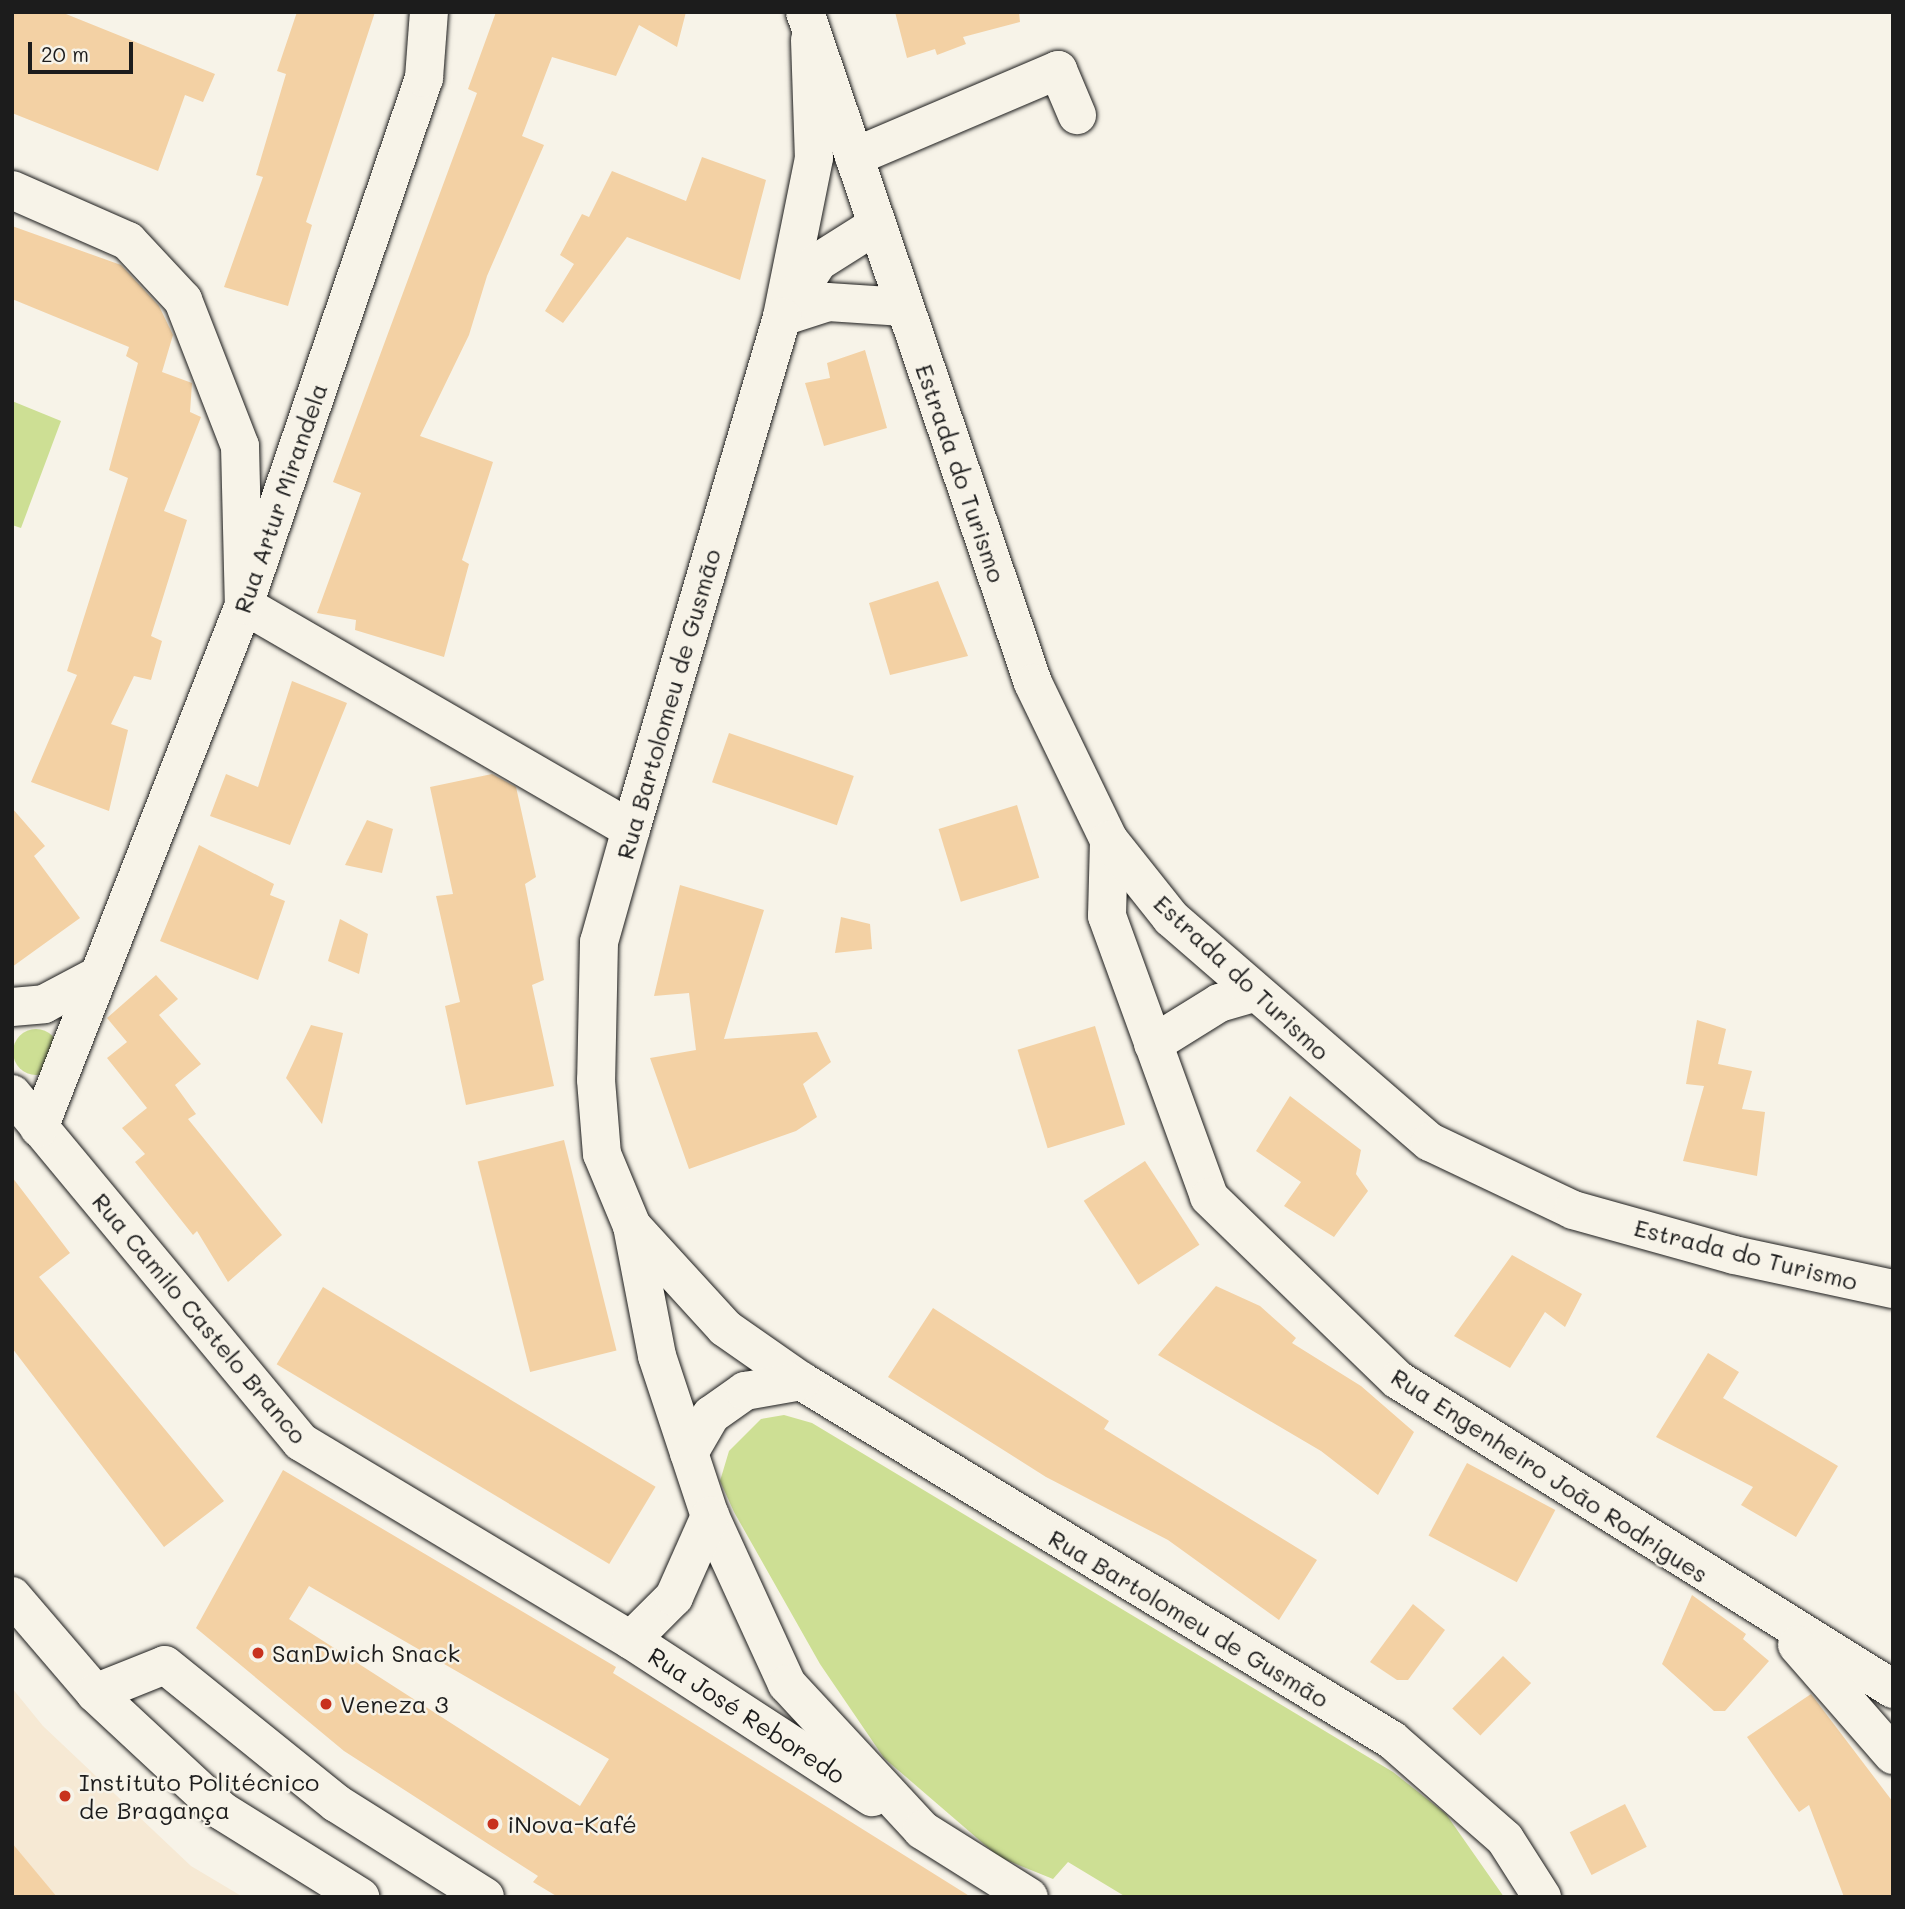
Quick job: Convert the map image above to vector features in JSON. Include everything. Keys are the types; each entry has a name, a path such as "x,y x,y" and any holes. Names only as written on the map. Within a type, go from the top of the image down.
{"street":[{"name":"Rua Artur Mirandela","path":"39,1128 244,605 424,78 429,12"},
{"path":"807,20 814,158 782,317 828,302 904,307"},
{"name":"Estrada do Turismo","path":"807,20 875,226 1033,683 1109,840 1171,918 1254,993 1430,1142 1573,1210 1734,1255 1893,1289"},
{"path":"854,157 1058,70 1077,115"},
{"path":"12,190 128,241 183,299 240,446 244,605 631,829"},
{"name":"Rua Bartolomeu de Gusmão","path":"710,1516 657,1356 632,1226 603,1154 596,1080 599,942 782,317 818,262 875,226"},
{"name":"Rua Engenheiro João Rodrigues","path":"1109,840 1107,916 1209,1197 1398,1380 1777,1622 1893,1689"},
{"path":"12,1007 44,1004 99,975"},
{"path":"1153,1044 1219,1003 1254,993"},
{"name":"Rua Camilo Castelo Branco","path":"12,1094 301,1442 631,1640"},
{"name":"Rua Bartolomeu de Gusmão","path":"632,1226 725,1328 801,1381 1392,1740 1506,1839 1542,1897"},
{"path":"689,1452 711,1415 746,1391 801,1381"},
{"name":"Rua José Reboredo","path":"710,1516 674,1597 631,1640 1029,1897"},
{"name":"Rua José Reboredo","path":"710,1516 787,1684 922,1830"},
{"path":"12,1596 95,1693 222,1811 360,1897"},
{"name":"Rua Engenheiro João Rodrigues","path":"1777,1622 1893,1755"},
{"path":"95,1693 166,1665 335,1803 485,1897"}],"shaded area":[{"name":"Instituto Politécnico de Bragança","path":"12,1688 43,1726 191,1866 243,1897 12,1897"}],"green space":[{"path":"12,401 61,421 21,528 12,525"},
{"path":"36,1029 53,1035 59,1052 53,1069 36,1075 19,1069 13,1052 19,1035"},
{"path":"784,1415 812,1423 1393,1772 1446,1814 1504,1897 1126,1897 1068,1862 1053,1879 999,1857 884,1758 820,1664 734,1512 720,1481 729,1451 761,1419"}],"building":[{"path":"12,12 61,12 215,74 203,102 185,95 158,171 12,113"},
{"path":"297,12 375,12 306,222 312,225 288,306 224,287 263,177 256,175 286,74 277,71"},
{"path":"496,12 686,12 677,47 639,25 616,76 552,57 522,136 544,145 487,276 469,335 420,436 493,462 462,560 469,564 444,657 355,630 356,620 317,613 361,493 333,482 477,93 468,89"},
{"path":"895,12 1019,12 1020,22 963,37 966,44 937,55 935,49 907,58"},
{"path":"702,157 766,180 740,280 627,237 563,323 545,311 574,264 560,255 582,214 589,217 612,171 686,201"},
{"path":"12,226 121,265 159,306 173,335 162,372 192,383 190,412 201,417 164,511 187,520 151,636 162,641 151,680 134,676 111,724 128,730 109,811 31,782 77,675 67,671 128,478 109,470 138,363 126,356 129,347 12,299"},
{"path":"865,350 887,428 824,446 805,383 830,378 827,363"},
{"path":"938,581 968,656 890,675 869,603"},
{"path":"292,681 347,703 290,845 210,816 226,774 258,787"},
{"path":"729,733 854,776 837,825 712,782"},
{"path":"492,774 516,787 536,877 525,884 544,980 532,985 554,1086 466,1105 445,1006 460,1002 436,896 453,894 430,787"},
{"path":"1017,805 1039,878 961,902 939,829"},
{"path":"12,808 45,846 34,856 80,918 12,967"},
{"path":"367,820 393,829 382,873 345,865"},
{"path":"199,845 274,884 270,895 285,901 258,980 160,941"},
{"path":"680,885 764,910 724,1039 817,1032 831,1062 803,1084 817,1117 796,1131 689,1169 650,1058 696,1050 689,993 654,996"},
{"path":"841,917 870,924 872,949 835,953"},
{"path":"340,919 368,934 359,974 328,961"},
{"path":"156,975 178,999 159,1015 201,1064 175,1085 196,1114 188,1119 282,1235 228,1282 197,1231 193,1235 135,1162 145,1154 122,1128 147,1108 107,1058 127,1042 107,1018"},
{"path":"1697,1020 1726,1029 1718,1064 1752,1071 1742,1109 1765,1112 1757,1176 1683,1161 1704,1086 1686,1084"},
{"path":"311,1025 343,1033 322,1124 286,1078"},
{"path":"1095,1026 1125,1124 1048,1148 1018,1050"},
{"path":"1290,1096 1361,1150 1356,1174 1368,1191 1334,1237 1284,1206 1301,1182 1256,1151"},
{"path":"564,1140 616,1351 530,1372 478,1162"},
{"path":"1145,1161 1199,1245 1138,1285 1084,1201"},
{"path":"12,1177 70,1253 39,1277 224,1501 164,1547 12,1348"},
{"path":"1512,1255 1582,1294 1565,1327 1545,1312 1510,1368 1454,1336"},
{"path":"1216,1286 1260,1306 1296,1338 1292,1343 1361,1386 1414,1432 1378,1495 1321,1451 1158,1355"},
{"path":"323,1287 656,1487 609,1564 277,1364"},
{"path":"933,1308 1109,1421 1104,1429 1317,1560 1279,1620 1168,1540 1046,1477 888,1377"},
{"path":"1708,1353 1739,1372 1723,1398 1838,1466 1796,1537 1741,1505 1753,1487 1656,1437"},
{"path":"1467,1463 1555,1510 1517,1582 1429,1535"},
{"path":"283,1470 616,1667 613,1673 971,1897 558,1897 533,1882 538,1876 344,1751 196,1628","holes":["309,1586 609,1759 580,1806 289,1619"]},
{"path":"1692,1595 1746,1634 1743,1639 1769,1661 1725,1711 1714,1711 1662,1664"},
{"path":"1413,1604 1445,1630 1408,1680 1397,1680 1370,1662"},
{"path":"1503,1656 1531,1683 1480,1736 1452,1709"},
{"path":"1811,1694 1893,1802 1893,1897 1844,1897 1809,1805 1799,1812 1747,1737"},
{"path":"1625,1804 1647,1847 1592,1875 1570,1832"},
{"path":"12,1843 57,1897 12,1897"}],"place":[{"name":"SanDwich Snack","path":"258,1653"},
{"name":"Veneza 3","path":"326,1704"},
{"name":"Instituto Politécnico de Bragança","path":"65,1796"},
{"name":"iNova-Kafé","path":"493,1824"}]}
